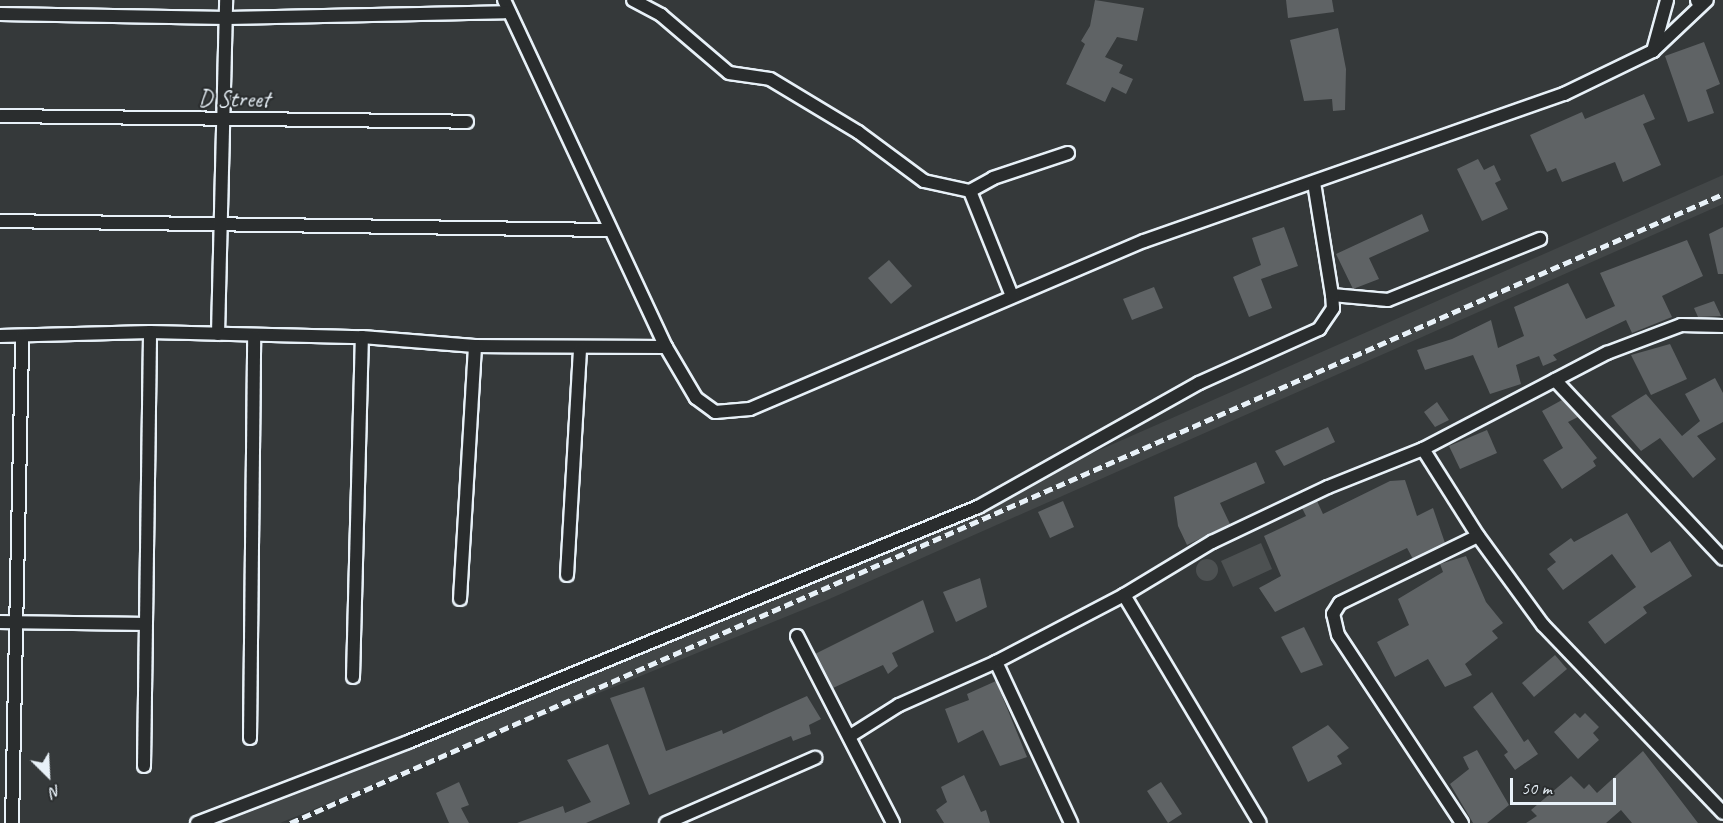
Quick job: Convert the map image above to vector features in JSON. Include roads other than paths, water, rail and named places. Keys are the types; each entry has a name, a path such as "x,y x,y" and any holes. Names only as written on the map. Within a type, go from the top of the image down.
{"street":[{"path":"218,334 224,227 226,0"},
{"path":"504,0 609,230 666,347 696,398 715,412 750,409 1144,241 1564,94 1653,51 1707,0"},
{"path":"633,0 661,15 729,73 770,79 858,132 924,181 970,191 993,178 1068,153"},
{"path":"1653,51 1667,0"},
{"path":"0,14 226,18 509,12"},
{"name":"D Street","path":"0,116 467,122"},
{"path":"197,823 408,742 978,507 1199,383 1319,329 1333,308 1314,183"},
{"path":"970,191 1011,296"},
{"path":"0,221 224,227 609,230"},
{"path":"1332,295 1388,300 1540,239"},
{"path":"850,736 899,705 996,662 1124,596 1212,542 1328,487 1423,449 1555,380 1654,333 1694,323 1723,326"},
{"path":"0,336 150,332 362,337 475,346 580,349 666,347"},
{"path":"144,766 143,624 150,332"},
{"path":"12,823 18,622 22,336"},
{"path":"250,738 254,336"},
{"path":"353,676 362,337"},
{"path":"460,599 475,346"},
{"path":"567,575 580,349"},
{"path":"1555,380 1723,559"},
{"path":"1423,449 1478,536 1574,662 1723,813"},
{"path":"1462,823 1338,635 1333,614 1340,603 1478,536"},
{"path":"1124,596 1260,823"},
{"path":"0,622 143,624"},
{"path":"797,636 893,823"},
{"path":"996,662 1071,823"},
{"path":"666,823 815,758"}],"railway":[{"path":"290,823 1723,194"}]}
